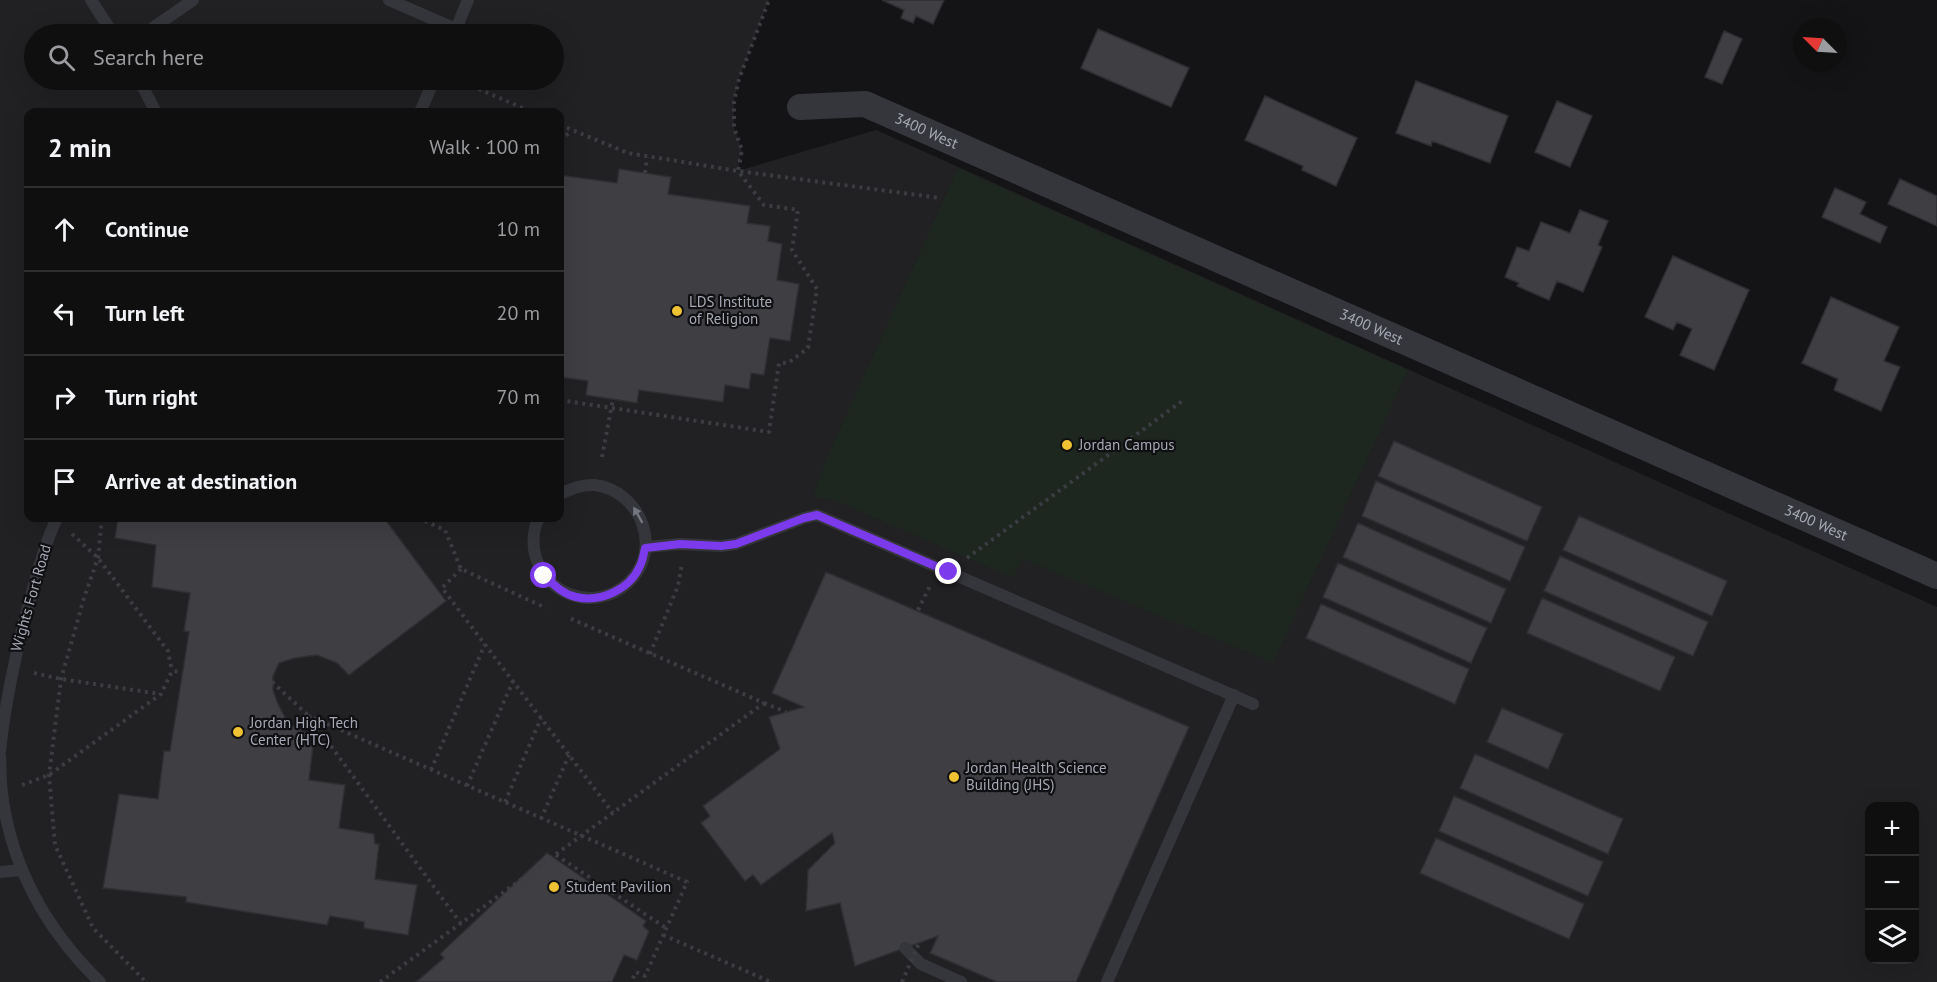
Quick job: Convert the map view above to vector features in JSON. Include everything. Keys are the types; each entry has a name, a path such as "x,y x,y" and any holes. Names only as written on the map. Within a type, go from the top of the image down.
{"street":[{"name":"3400 West","path":"800,107 865,104 1937,576"}],"lane":[{"path":"91,0 107,24"},
{"path":"158,24 193,0"},
{"path":"389,0 438,24"},
{"path":"458,24 468,0"},
{"path":"144,90 154,108"},
{"path":"422,108 430,90"},
{"path":"534,522 533,540 536,559 544,576 558,589 576,597 595,598 614,593 630,582 640,566 645,548 645,530 638,513 627,499 611,489 594,485 576,487 564,492"},
{"path":"645,548 680,544 721,546 736,544 817,515 1253,704"},
{"name":"Wights Fort Road","path":"55,522 34,585 2,712 1,792 9,832 22,870 52,928 78,960 100,982"},
{"path":"1107,982 1234,695"},
{"path":"0,872 22,870"},
{"path":"905,948 921,964 961,982"}],"path":[{"path":"564,401 769,432 779,363 788,363 808,348 817,289 792,250 798,210 764,205 738,171 742,150 734,128 739,79 769,0"},
{"path":"481,90 522,108"},
{"path":"564,127 628,153 647,157 940,198"},
{"path":"564,137 572,131"},
{"path":"645,173 647,157"},
{"path":"602,457 613,399"},
{"path":"918,610 930,585 1185,399"},
{"path":"1,792 49,775 161,694 172,671 168,651 98,558 59,522"},
{"path":"102,522 98,558 61,679 49,775 55,845 93,928 146,982"},
{"path":"427,522 445,530 461,569 556,612"},
{"path":"650,655 678,586 682,559"},
{"path":"461,569 442,588 613,813"},
{"path":"566,617 786,712"},
{"path":"431,770 485,644"},
{"path":"12,668 61,679 161,694"},
{"path":"172,671 182,672"},
{"path":"467,786 513,681"},
{"path":"272,682 309,716 461,924"},
{"path":"380,982 764,703"},
{"path":"309,716 687,882 645,976 636,972 632,982"},
{"path":"505,802 541,718"},
{"path":"542,819 569,755"},
{"path":"555,855 666,928"},
{"path":"663,935 771,982"},
{"path":"902,982 920,943"}],"shaded area":[{"name":"Jordan Campus","path":"0,0 769,0 739,79 734,102 734,128 742,150 738,171 876,130 1937,607 1937,982 0,982"},
{"path":"958,168 1408,370 1273,663 1023,559 1013,578 834,500 813,497 825,462"}],"building":[{"path":"882,0 944,0 933,24 916,16 913,23 901,18 904,10"},
{"path":"1098,29 1189,68 1171,107 1081,68"},
{"path":"1724,31 1742,39 1722,84 1705,77"},
{"path":"1416,81 1508,116 1490,163 1432,141 1431,146 1396,133"},
{"path":"1265,96 1357,138 1336,186 1302,170 1303,166 1245,140"},
{"path":"1557,101 1592,116 1570,167 1535,152"},
{"name":"LDS Institute of Religion","path":"619,169 671,177 668,194 750,206 747,223 770,226 768,241 782,244 777,280 799,284 790,341 770,338 764,375 751,373 749,389 725,385 723,402 639,390 637,403 586,395 588,381 564,378 564,176 617,183"},
{"path":"1900,179 1937,196 1937,226 1888,204"},
{"path":"1835,188 1866,202 1860,214 1887,227 1880,243 1822,217"},
{"path":"1580,210 1608,221 1598,245 1602,247 1583,292 1557,281 1549,300 1517,286 1519,283 1505,277 1517,247 1529,251 1541,222 1570,233"},
{"path":"1673,256 1749,290 1714,370 1680,355 1692,329 1677,322 1673,330 1645,317"},
{"path":"1831,297 1899,327 1884,361 1900,367 1881,411 1834,390 1838,379 1802,363"},
{"path":"1394,441 1542,507 1527,541 1378,476"},
{"path":"1376,481 1525,547 1510,581 1362,516"},
{"path":"1579,516 1727,581 1712,616 1563,550"},
{"name":"Jordan High Tech Center (HTC)","path":"117,522 387,522 446,601 349,675 337,663 317,655 279,663 273,676 273,690 286,719 293,726 314,737 309,780 345,785 339,828 374,834 375,844 379,844 375,879 417,885 408,935 364,928 364,922 330,916 327,925 186,902 186,897 103,888 119,794 158,799 164,751 170,751 189,632 184,631 190,593 152,587 156,545 115,538"},
{"path":"1358,523 1506,589 1491,623 1343,557"},
{"path":"1560,556 1708,622 1693,656 1544,591"},
{"path":"1338,563 1487,628 1471,663 1323,597"},
{"name":"Jordan Health Science Building (JHS)","path":"826,572 1189,727 1076,982 997,982 930,953 938,936 855,966 840,903 806,911 808,870 835,843 832,833 761,885 753,875 745,881 701,823 710,816 703,806 780,749 769,717 804,707 772,693"},
{"path":"1542,598 1675,657 1660,691 1527,633"},
{"path":"1321,604 1469,669 1455,704 1306,638"},
{"path":"1502,708 1563,734 1548,769 1487,742"},
{"path":"1475,754 1623,819 1608,854 1460,788"},
{"path":"1454,796 1603,862 1588,896 1439,831"},
{"path":"1436,838 1584,904 1569,939 1420,873"},
{"name":"Student Pavilion","path":"547,853 646,921 643,926 649,931 637,960 624,955 612,982 416,982 444,958 440,954"}],"place":[{"name":"LDS Institute of Religion","path":"677,311"},
{"name":"Jordan Campus","path":"1067,445"},
{"name":"Jordan High Tech Center (HTC)","path":"238,732"},
{"name":"Jordan Health Science Building (JHS)","path":"954,777"},
{"name":"Student Pavilion","path":"554,887"}],"route":[{"path":"544,576 558,589 576,597 595,598 614,593 630,582 640,566 645,548 680,544 721,546 736,544 817,515 949,572"}]}
